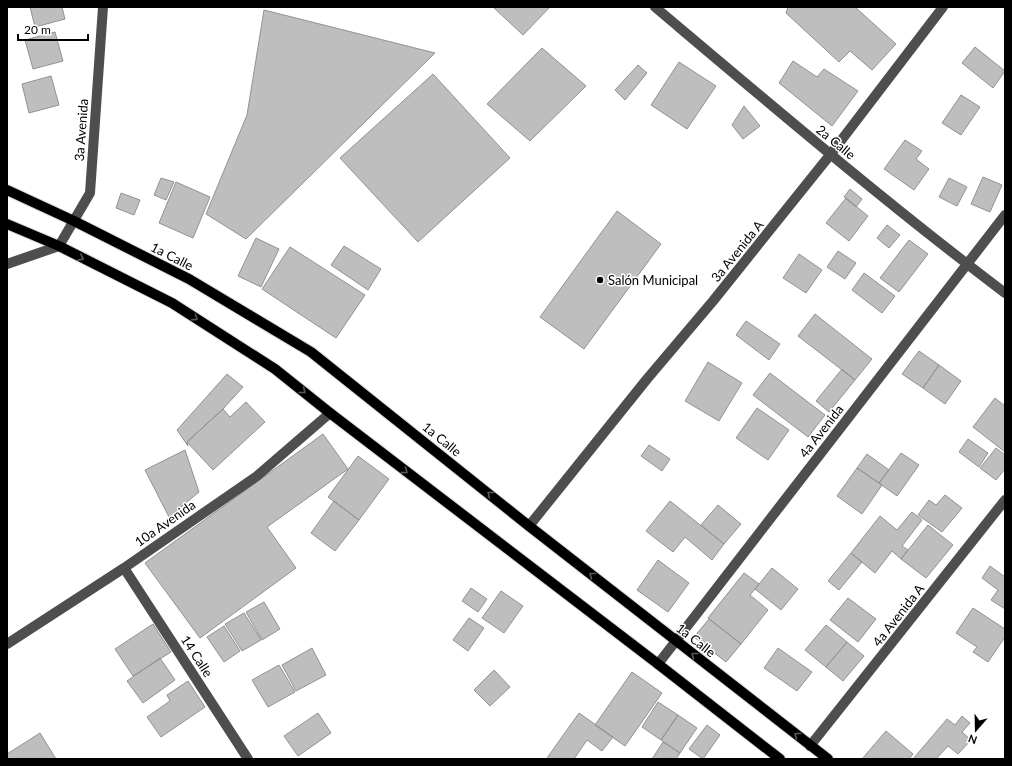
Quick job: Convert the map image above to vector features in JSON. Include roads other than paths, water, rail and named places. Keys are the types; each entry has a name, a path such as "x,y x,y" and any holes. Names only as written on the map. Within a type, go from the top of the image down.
{"main road":[{"name":"1a Calle","path":"7,190 74,221 189,279 311,352 529,526 828,759"},
{"path":"7,224 59,246 172,304 275,369 330,414 780,759"}],"street":[{"name":"3a Avenida","path":"59,246 90,193 103,7"},
{"name":"2a Calle","path":"655,7 830,155 1005,293"},
{"name":"3a Avenida A","path":"529,526 830,155 943,7"},
{"name":"4a Avenida","path":"658,664 675,640 1005,215"},
{"path":"7,264 59,246"},
{"name":"10a Avenida","path":"7,644 124,568 257,476 330,414"},
{"name":"4a Avenida A","path":"810,746 1005,500"},
{"name":"14 Calle","path":"124,568 248,759"}],"place":[{"name":"Salón Municipal","path":"600,280"}]}
